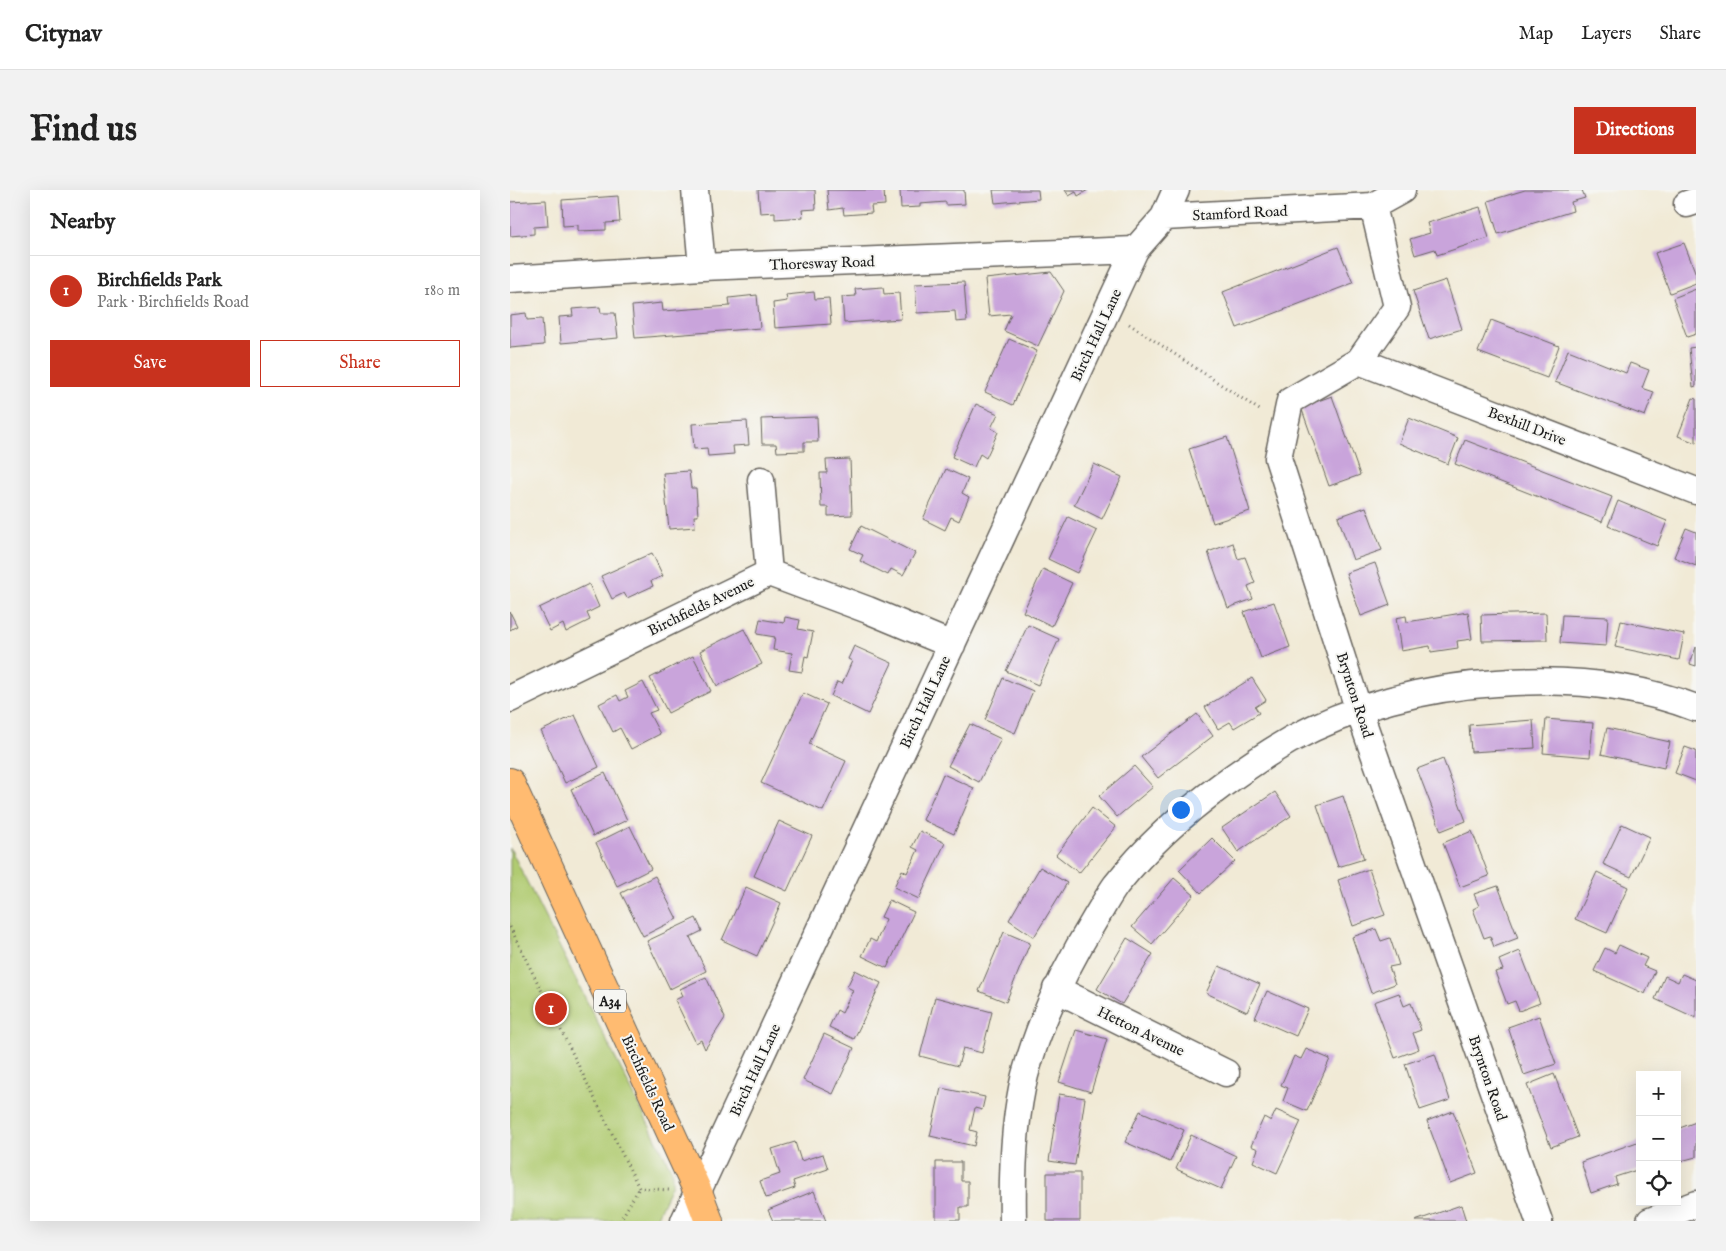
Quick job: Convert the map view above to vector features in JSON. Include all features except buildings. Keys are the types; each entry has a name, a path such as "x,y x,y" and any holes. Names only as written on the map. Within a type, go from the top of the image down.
{"highway":[{"name":"Birchfields Road","path":"510,782 698,1192 709,1221"}],"street":[{"path":"695,190 702,268"},
{"name":"Birch Hall Lane","path":"684,1221 1135,250 1164,217 1176,190"},
{"name":"Stamford Road","path":"1164,217 1374,206 1402,190"},
{"name":"Brynton Road","path":"1374,206 1397,307 1359,361 1290,402 1278,458 1359,710 1539,1221"},
{"name":"Thoresway Road","path":"510,279 702,268 1135,250"},
{"name":"Bexhill Drive","path":"1359,361 1696,491"},
{"path":"762,480 769,573"},
{"name":"Birchfields Avenue","path":"510,699 769,573 868,610 952,645"},
{"path":"1013,1221 1012,1181 1020,1103 1025,1075 1056,989 1090,926 1115,887 1144,853 1183,815 1253,763 1290,740 1325,723 1359,710 1426,692 1468,684 1521,681 1572,682 1628,690 1677,701 1696,708"},
{"name":"Hetton Avenue","path":"1056,989 1226,1073"},
{"path":"1650,1221 1696,1204"}],"path":[{"path":"1107,310 1284,427"},
{"path":"510,927 639,1188"},
{"path":"639,1188 698,1192"},
{"path":"620,1221 639,1188"}],"green space":[{"path":"510,848 672,1171 672,1184 655,1221 510,1221"}],"place":[{"name":"Birchfields Park","path":"551,1009"}]}
